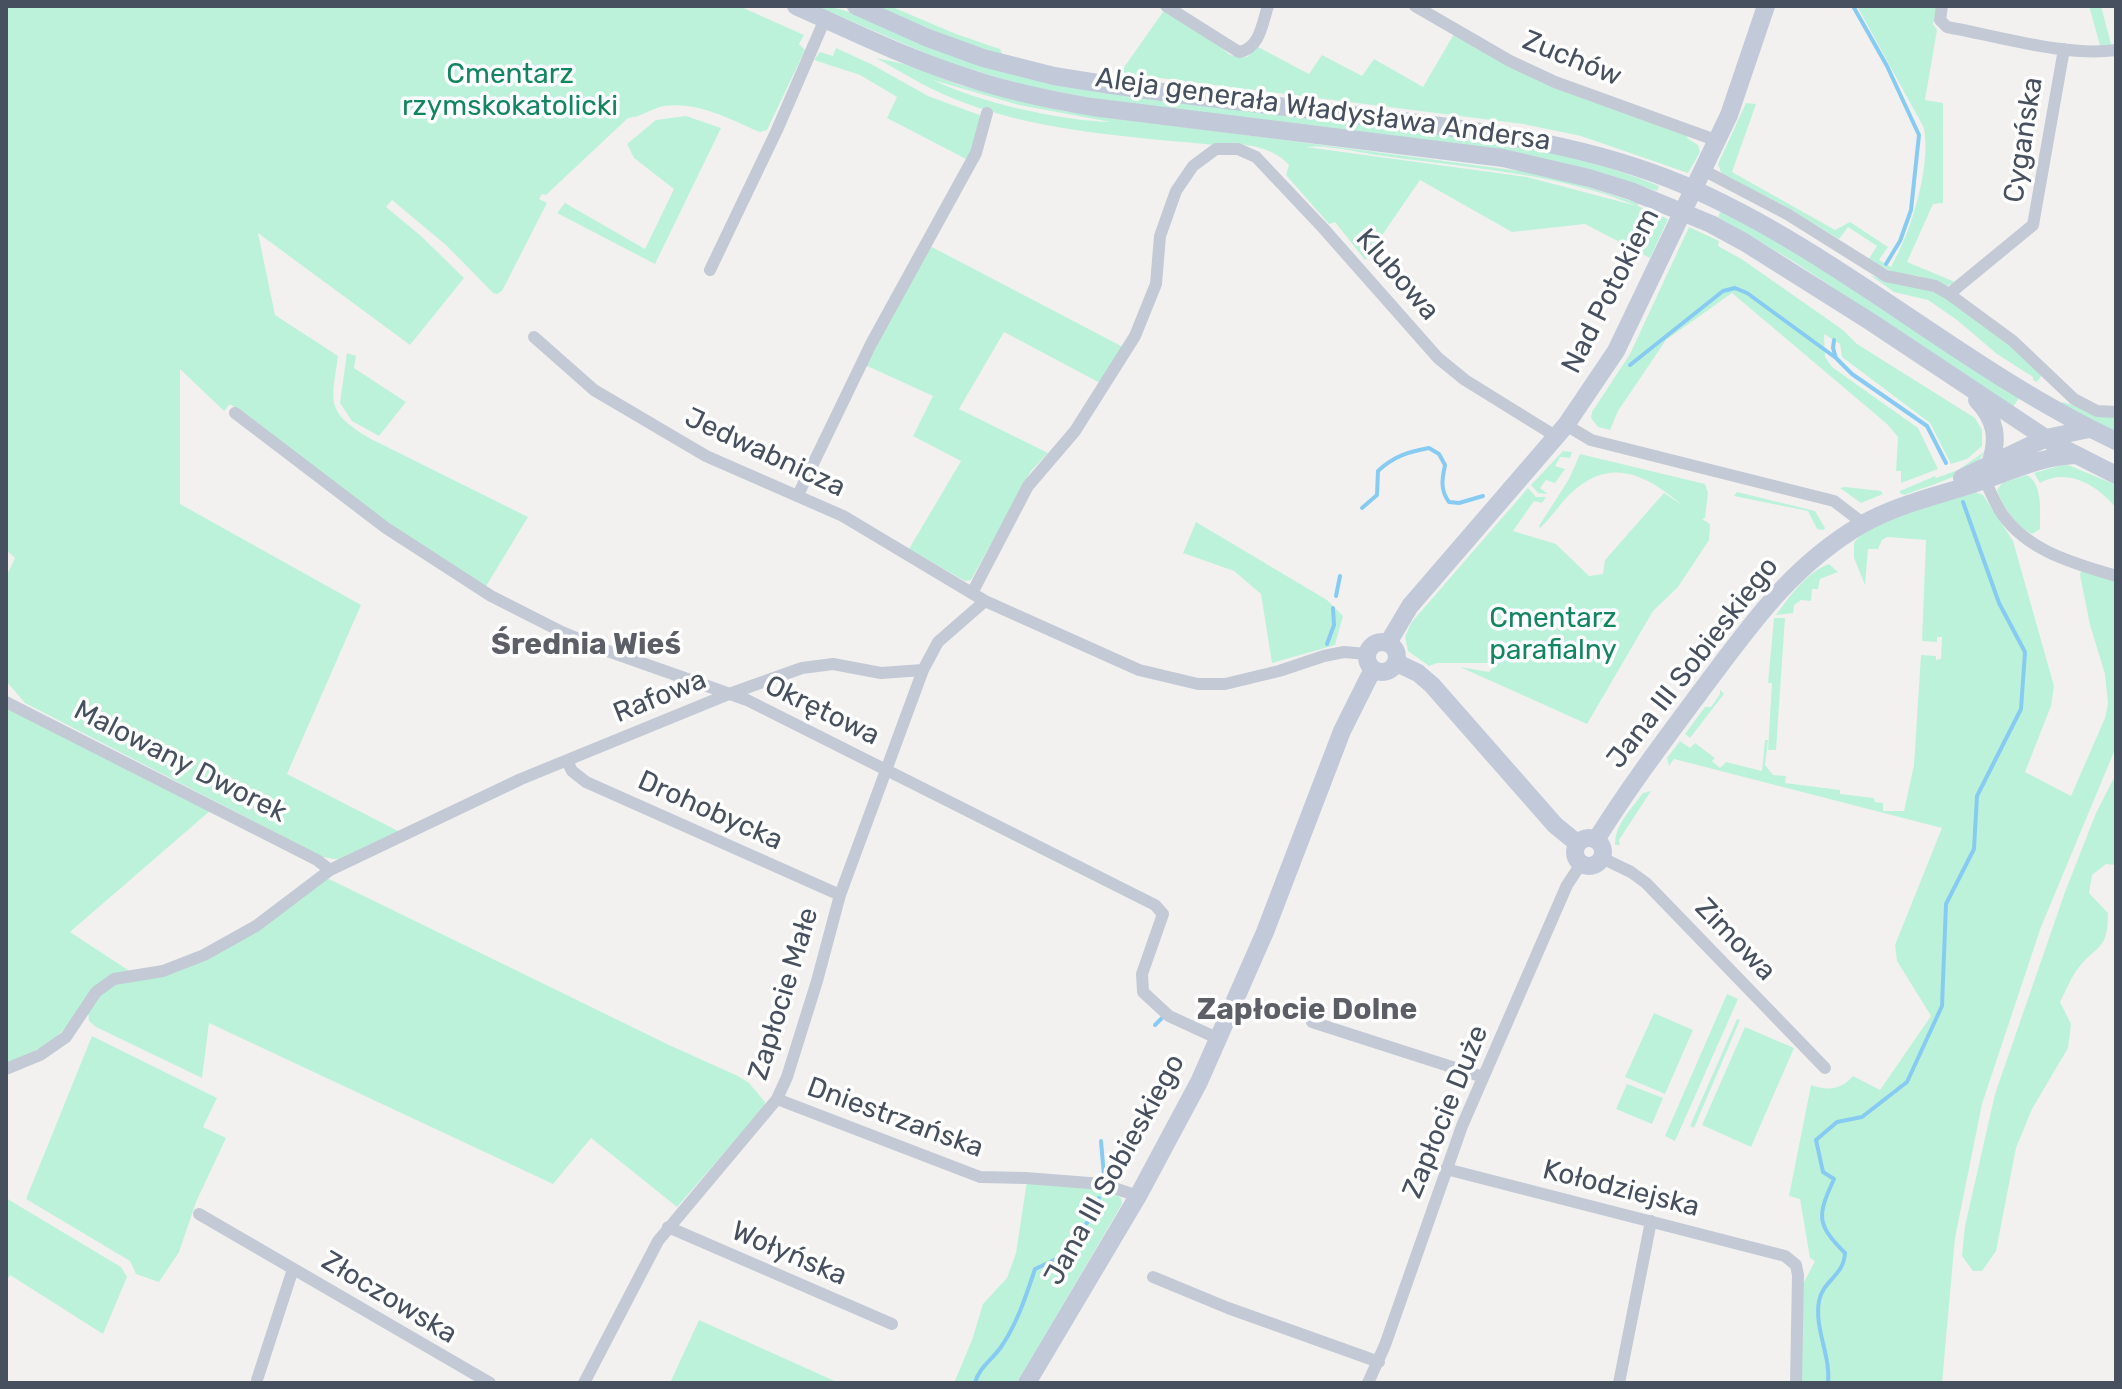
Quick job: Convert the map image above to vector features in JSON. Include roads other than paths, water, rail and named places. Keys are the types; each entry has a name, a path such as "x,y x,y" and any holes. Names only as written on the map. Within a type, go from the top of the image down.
{"main road":[{"name":"Aleja generała Władysława Andersa","path":"796,6 917,59 1030,96 1092,107 1503,158 1631,191 1711,224 1744,242 2046,438 2116,475"},
{"name":"Aleja generała Władysława Andersa","path":"856,6 983,58 1054,76 1507,135 1597,155 1640,169 1721,202 1804,248 2041,403 2116,441"},
{"name":"Nad Potokiem","path":"1388,643 1410,606 1562,431 1616,351 1718,141 1746,71 1766,6"},
{"path":"1959,381 1985,408 1994,425 1996,446 1987,472"},
{"path":"2041,403 2046,421 2046,438"},
{"name":"Jana III Sobieskiego","path":"1592,847 1665,739 1771,599 1811,560 1864,524 1987,472 2046,438 2089,429"},
{"name":"Jana III Sobieskiego","path":"2024,464 2039,451 2046,438"},
{"name":"Jana III Sobieskiego","path":"1987,472 2055,456 2075,455"},
{"path":"1388,643 1397,652 1397,663 1386,672 1370,662 1374,644 1388,643"},
{"name":"Jana III Sobieskiego","path":"1027,1383 1138,1196 1219,1039 1265,932 1370,662"},
{"path":"1397,663 1418,673 1432,685 1555,825 1592,847"},
{"path":"1581,864 1575,854 1592,847"}],"street":[{"path":"1166,6 1239,52 1252,48 1256,42 1268,6"},
{"name":"Zuchów","path":"1415,6 1510,61 1555,82 1718,141"},
{"path":"1942,6 1940,20 1947,27 2093,53 2116,50"},
{"path":"710,270 777,130 825,19"},
{"name":"Cygańska","path":"1949,294 2033,225 2064,49"},
{"path":"798,495 871,344 976,153 987,113"},
{"name":"Klubowa","path":"972,593 1028,486 1075,431 1135,336 1156,284 1160,236 1183,178 1209,152 1231,147 1256,157 1445,364 1485,394 1562,431 1591,440 1834,501 1864,524"},
{"path":"1703,170 1787,214 1886,276 1935,286 1949,294 2013,341 2074,399 2097,411 2116,412"},
{"name":"Jedwabnicza","path":"534,337 594,390 651,426 706,456 843,516 985,601"},
{"name":"Okrętowa","path":"235,413 386,528 491,596 562,632 747,700 1155,905 1163,914 1142,974 1143,992 1169,1016 1219,1039"},
{"path":"1987,472 2003,516 2024,537 2067,561 2116,576"},
{"path":"923,670 938,642 985,601 1139,670 1198,684 1243,681 1336,654 1370,662"},
{"name":"Rafowa","path":"6,1069 40,1055 66,1037 88,1002 105,984 114,979 163,971 204,955 256,926 330,870 483,796 729,694 818,664 881,673 923,670"},
{"name":"Zapłocie Małe","path":"584,1383 658,1241 777,1099 813,995 840,895 923,670"},
{"name":"Malowany Dworek","path":"6,699 317,860 330,870"},
{"name":"Drohobycka","path":"567,761 572,771 586,782 840,895"},
{"name":"Zimowa","path":"1592,847 1646,883 1825,1068"},
{"name":"Zapłocie Duże","path":"1368,1383 1379,1362 1446,1169 1483,1077 1567,885 1581,864"},
{"path":"1312,1022 1483,1077"},
{"name":"Dniestrzańska","path":"777,1099 980,1177 1102,1184 1138,1196"},
{"name":"Kołodziejska","path":"1446,1169 1785,1256 1796,1265 1798,1275 1796,1383"},
{"name":"Złoczowska","path":"199,1214 490,1383"},
{"path":"1619,1383 1651,1221"},
{"name":"Wołyńska","path":"668,1227 892,1324"},
{"name":"Złoczowska","path":"257,1380 293,1269"},
{"path":"1153,1277 1228,1308 1379,1362"},
{"name":"Złoczowska","path":"457,1383 462,1368"}],"waterway":[{"path":"1853,6 1887,66 1919,135 1911,210 1900,241 1886,264"},
{"path":"1630,365 1723,291 1735,288 1747,293 1836,358"},
{"path":"1834,340 1836,358 1852,374 1927,426 1946,463"},
{"path":"1362,508 1377,495 1378,471 1402,455 1429,448 1439,454 1445,465 1442,484 1449,502 1459,503 1483,496"},
{"path":"1828,1383 1819,1301 1841,1267 1845,1253 1824,1227 1822,1211 1834,1179 1823,1172 1816,1140 1837,1122 1862,1117 1907,1082 1942,1006 1946,904 1974,849 1977,796 2021,709 2025,652 1999,603 1963,502"},
{"path":"1336,596 1340,576"},
{"path":"1327,644 1334,625 1333,608"},
{"path":"1155,1025 1162,1018"},
{"path":"1101,1141 1104,1176"},
{"path":"975,1383 979,1372 1012,1329 1035,1269 1065,1255 1093,1214 1099,1198"}],"district":[{"name":"Średnia Wieś","path":"586,645"},
{"name":"Zapłocie Dolne","path":"1307,1010"}],"park label":[{"name":"Cmentarz rzymskokatolicki","path":"510,91"},
{"name":"Cmentarz parafialny","path":"1553,635"}]}
